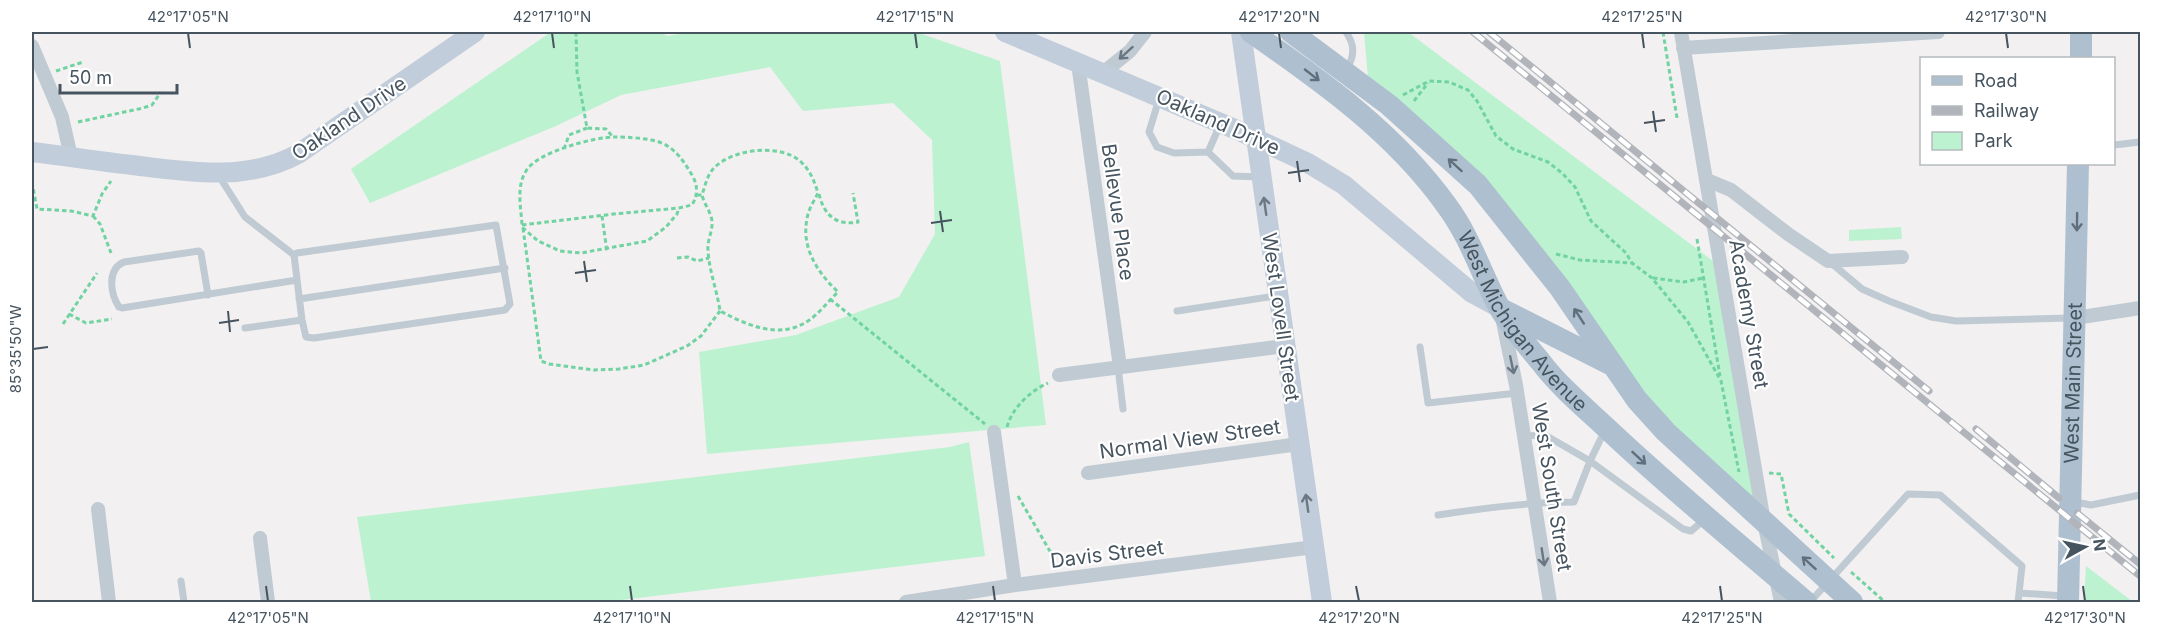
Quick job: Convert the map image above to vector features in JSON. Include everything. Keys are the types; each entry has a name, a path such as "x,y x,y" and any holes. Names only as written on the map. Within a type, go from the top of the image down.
{"main road":[{"name":"Oakland Drive","path":"32,152 184,172 217,174 268,166 286,161 298,154 475,32"},
{"name":"Oakland Drive","path":"1005,32 1160,96 1308,163 1344,185 1472,293 1500,308"},
{"name":"West Lovell Street","path":"1241,32 1322,603"},
{"name":"West Michigan Avenue","path":"1251,32 1275,47 1390,138 1420,170 1449,208 1469,241 1500,308 1541,363 1607,428 1808,603"},
{"name":"West Michigan Avenue","path":"1291,32 1389,105 1478,185 1560,288 1637,400 1666,432 1852,603"},
{"path":"2081,32 2081,57"},
{"name":"West Main Street","path":"2068,599 2078,165"},
{"path":"1500,308 1611,364"}],"street":[{"path":"1104,72 1130,51 1145,32"},
{"name":"Academy Street","path":"1681,32 1764,522 1781,603"},
{"path":"1683,48 1938,32"},
{"path":"32,46 62,117 71,157"},
{"name":"Bellevue Place","path":"1078,63 1119,367"},
{"path":"1707,180 1731,190 1788,234 1828,261 1902,257"},
{"name":"West South Street","path":"1500,308 1517,393 1550,603"},
{"path":"2075,318 2140,308"},
{"path":"1059,375 1284,346"},
{"path":"999,433 1016,585"},
{"name":"Normal View Street","path":"1088,473 1299,444"},
{"path":"98,509 109,603"},
{"path":"260,538 268,603"},
{"name":"Davis Street","path":"906,603 986,597 1016,585 1314,547"}],"lane":[{"path":"1345,72 1351,62 1353,48 1352,40 1346,32"},
{"path":"1160,96 1149,132 1157,147 1174,153 1208,152 1233,176 1261,177"},
{"path":"1208,152 1221,123"},
{"path":"2115,145 2140,142"},
{"path":"217,174 245,217 294,255 306,337 314,338 505,310 510,301 496,225 294,255"},
{"path":"208,295 199,251 124,262 115,267 111,274 115,300 122,308 208,295 297,280"},
{"path":"1828,261 1862,289 1889,302 1931,317 1956,321 2075,318"},
{"path":"299,299 505,268"},
{"path":"1177,311 1278,296"},
{"path":"244,328 302,320"},
{"path":"1420,347 1428,403 1517,393"},
{"path":"1119,367 1123,409"},
{"path":"1438,515 1501,505 1574,502 1590,461 1607,428"},
{"path":"1524,436 1545,435 1590,461 1683,529 1691,531 1707,517"},
{"path":"1808,603 1908,494 1940,495 2022,566 2018,598 2068,599"},
{"path":"2070,501 2091,505 2140,495"},
{"path":"181,581 184,603"}],"path":[{"path":"576,32 577,72 587,129"},
{"path":"1663,32 1677,118"},
{"path":"56,71 83,62"},
{"path":"1409,106 1429,81"},
{"path":"1398,97 1429,81 1449,82 1468,90 1478,101 1496,136 1512,149 1548,162 1575,187 1591,220 1626,253 1632,263 1652,278 1688,322 1721,381"},
{"path":"76,123 152,105 161,92"},
{"path":"564,149 569,135 587,129 606,129 613,137"},
{"path":"523,227 679,208 692,204 697,195 695,180 682,158 657,141 613,137 581,143 540,159 526,170 519,193 523,227 541,360 549,364 594,370 619,369 644,365 687,346 701,336 720,312 707,247 712,220 702,195 708,177 720,164 741,153 767,150 798,159 811,173 824,209 838,222 858,222 854,193"},
{"path":"93,216 101,196 111,181"},
{"path":"32,182 37,209 70,211 93,216 100,224 111,253"},
{"path":"720,312 753,327 771,331 792,328 808,321 838,292 828,283 810,255 806,234 807,218 818,193"},
{"path":"697,195 702,195"},
{"path":"523,227 538,241 560,251 581,253 647,241 666,227 679,208"},
{"path":"602,216 606,249"},
{"path":"1697,239 1739,472"},
{"path":"1548,252 1580,260 1632,263"},
{"path":"677,258 688,257 697,261 709,258"},
{"path":"63,324 96,273"},
{"path":"1652,278 1684,282 1722,274"},
{"path":"830,299 999,433 1025,398 1034,390 1056,380 1059,375"},
{"path":"69,314 86,323 112,319"},
{"path":"1771,474 1781,474 1789,514 1834,558"},
{"path":"1014,489 1055,560"},
{"path":"1856,577 1884,603"}],"green space":[{"path":"551,32 658,32 668,36 690,32 916,32 1000,61 1046,425 707,454 699,352 796,335 899,297 935,234 932,140 893,103 803,111 770,67 621,95 556,126 370,203 351,169"},
{"path":"1364,32 1408,32 1721,267 1764,522 1666,432 1478,185 1369,90"},
{"path":"1901,227 1902,239 1849,241 1849,230"},
{"path":"969,442 985,556 605,602 371,602 357,517 950,447"},
{"path":"2086,566 2133,602 2084,602"}],"railway":[{"path":"1473,32 2140,576"},
{"path":"1489,32 1929,391"},
{"path":"1976,429 2059,498"},
{"path":"2077,513 2140,564"}]}
